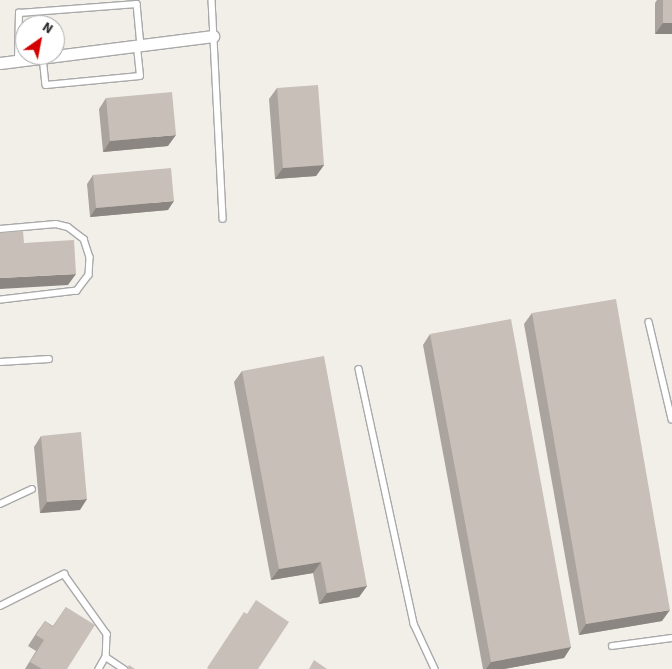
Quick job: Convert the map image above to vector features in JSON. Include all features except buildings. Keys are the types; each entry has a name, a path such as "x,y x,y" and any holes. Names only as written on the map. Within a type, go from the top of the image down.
{"street":[{"path":"65,55 213,36"},
{"path":"0,63 15,60"}],"lane":[{"path":"212,0 223,219"},
{"path":"19,15 19,13 137,4 140,76 46,85 44,65"},
{"path":"0,229 56,224 68,228 84,238 90,257 89,275 78,291 0,300"},
{"path":"649,322 672,420"},
{"path":"0,362 49,359"},
{"path":"359,369 414,624 436,669"},
{"path":"0,504 32,489"},
{"path":"0,606 64,574 107,634 106,657 99,669"},
{"path":"612,646 672,638"},
{"path":"106,657 124,669"}]}
